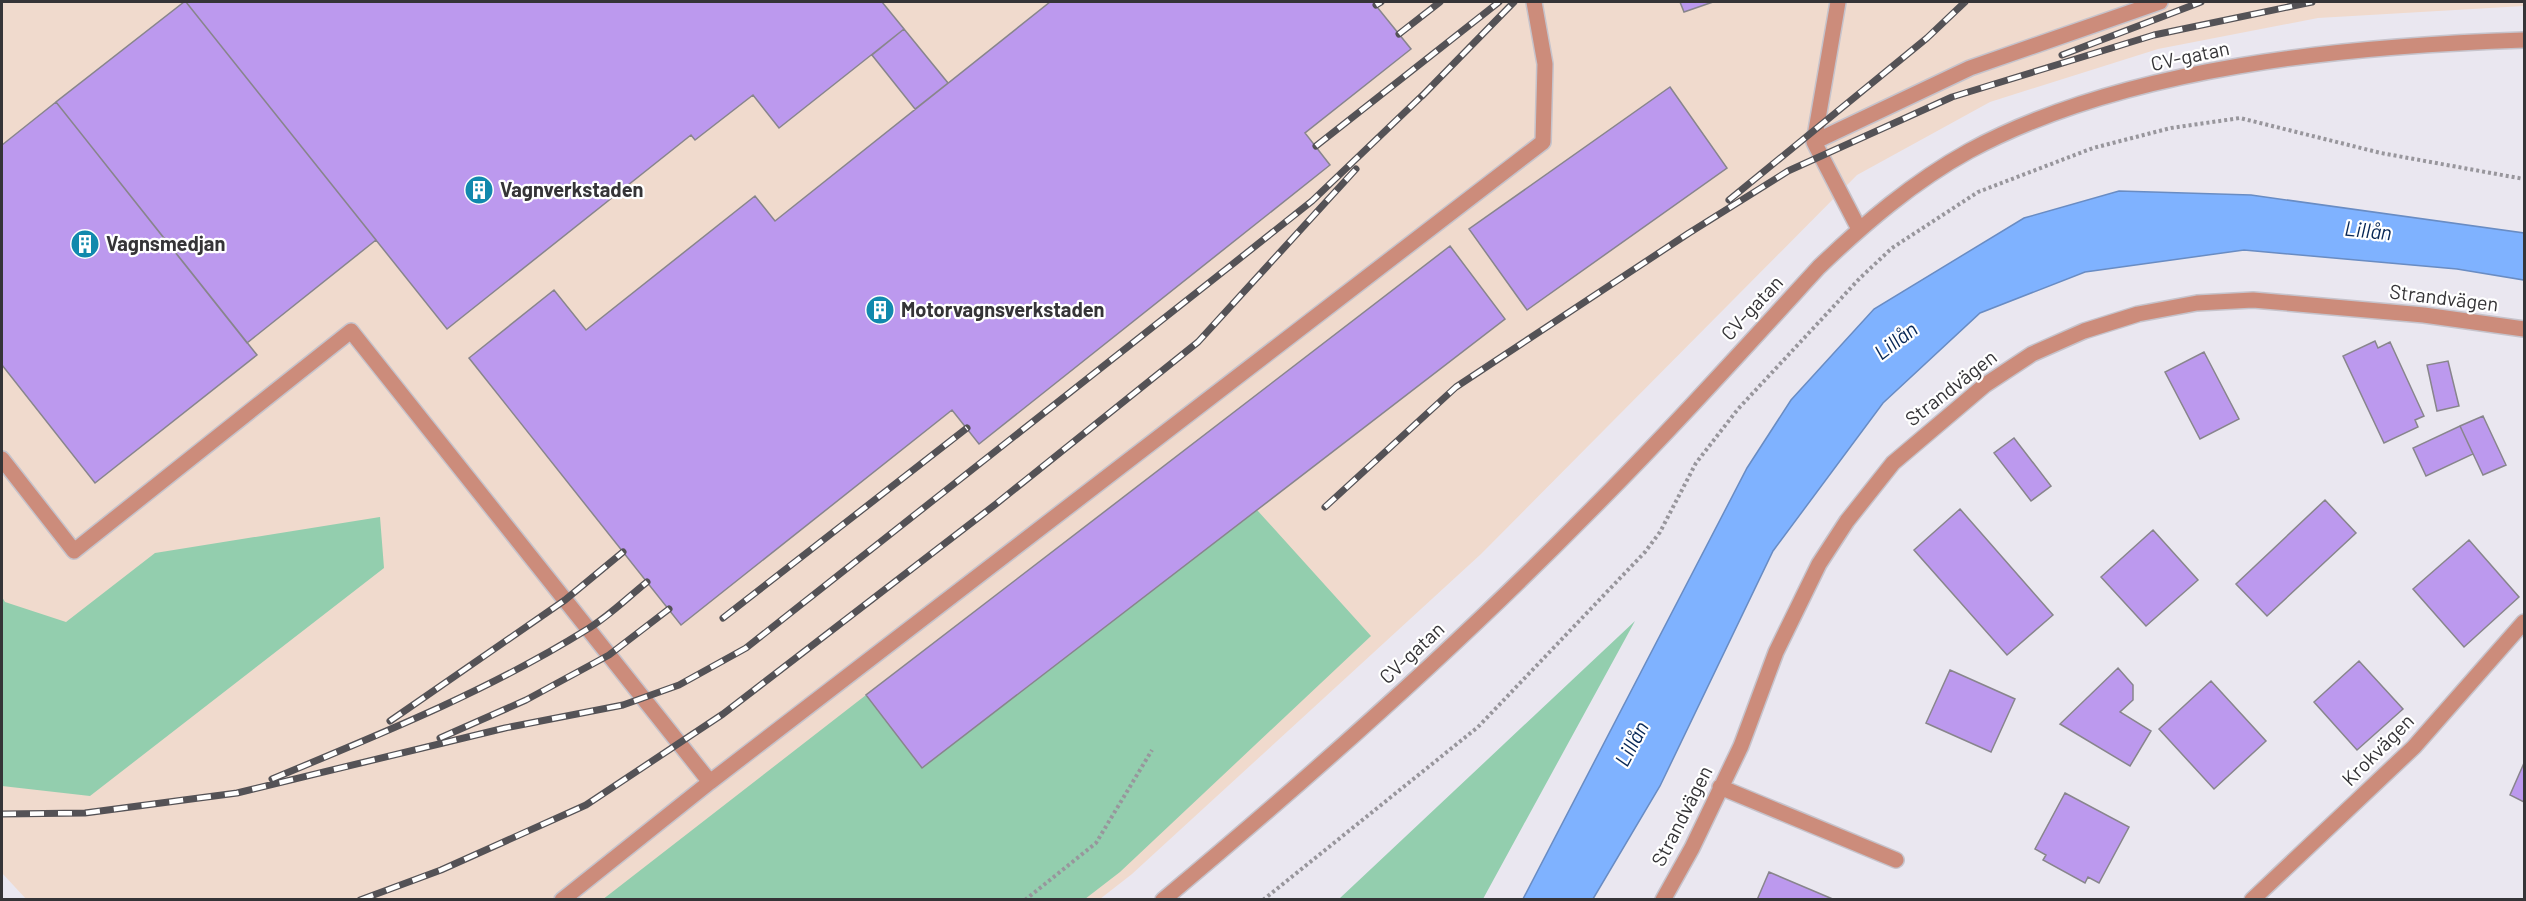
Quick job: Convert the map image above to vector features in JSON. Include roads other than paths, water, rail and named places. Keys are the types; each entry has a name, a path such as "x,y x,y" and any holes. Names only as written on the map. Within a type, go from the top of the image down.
{"street":[{"path":"562,900 710,783 1543,142 1545,64 1534,2"},
{"path":"1838,2 1814,142 1859,229"},
{"path":"1814,142 1970,68 2160,2"},
{"name":"CV-gatan","path":"1163,900 1360,731 1479,620 1587,514 1819,267 1894,200 1970,152 2010,131 2088,103 2211,72 2322,54 2449,42 2524,40"},
{"name":"Strandvägen","path":"1663,900 1692,848 1741,746 1776,652 1819,564 1847,520 1893,463 1985,385 2032,354 2084,331 2138,314 2197,303 2253,300 2424,315 2524,329"},
{"path":"2,459 74,551 351,331 710,783"},
{"name":"Krokvägen","path":"2252,900 2414,747 2524,622"},
{"path":"1720,787 1896,860"}],"water":[{"name":"Lillån","path":"2119,191 2251,195 2524,233 2524,280 2457,269 2244,250 2085,272 1980,313 1883,403 1773,551 1660,786 1593,899 1523,899 1747,468 1791,400 1874,309 2024,218"}],"railway":[{"path":"1376,5 1381,2"},
{"path":"1399,34 1440,2"},
{"path":"1316,146 1499,2"},
{"path":"1422,96 1514,2"},
{"path":"1729,200 1927,38 1965,2"},
{"path":"2062,55 2201,2"},
{"path":"1325,507 1456,387 1689,233 1788,171 1952,97 2154,35 2312,2"},
{"path":"2,814 85,813 237,793 505,728 623,705 679,685 746,648 1234,263 1312,201 1427,91"},
{"path":"360,900 441,870 586,805 723,714 996,504 1198,342 1356,169"},
{"path":"723,618 967,428"},
{"path":"390,721 565,600 623,552"},
{"path":"272,779 432,711 511,673 594,625 647,582"},
{"path":"440,738 526,700 609,655 669,609"}],"place":[{"name":"Vagnverkstaden","path":"479,190"},
{"name":"Vagnsmedjan","path":"85,244"},
{"name":"Motorvagnsverkstaden","path":"880,310"}]}
